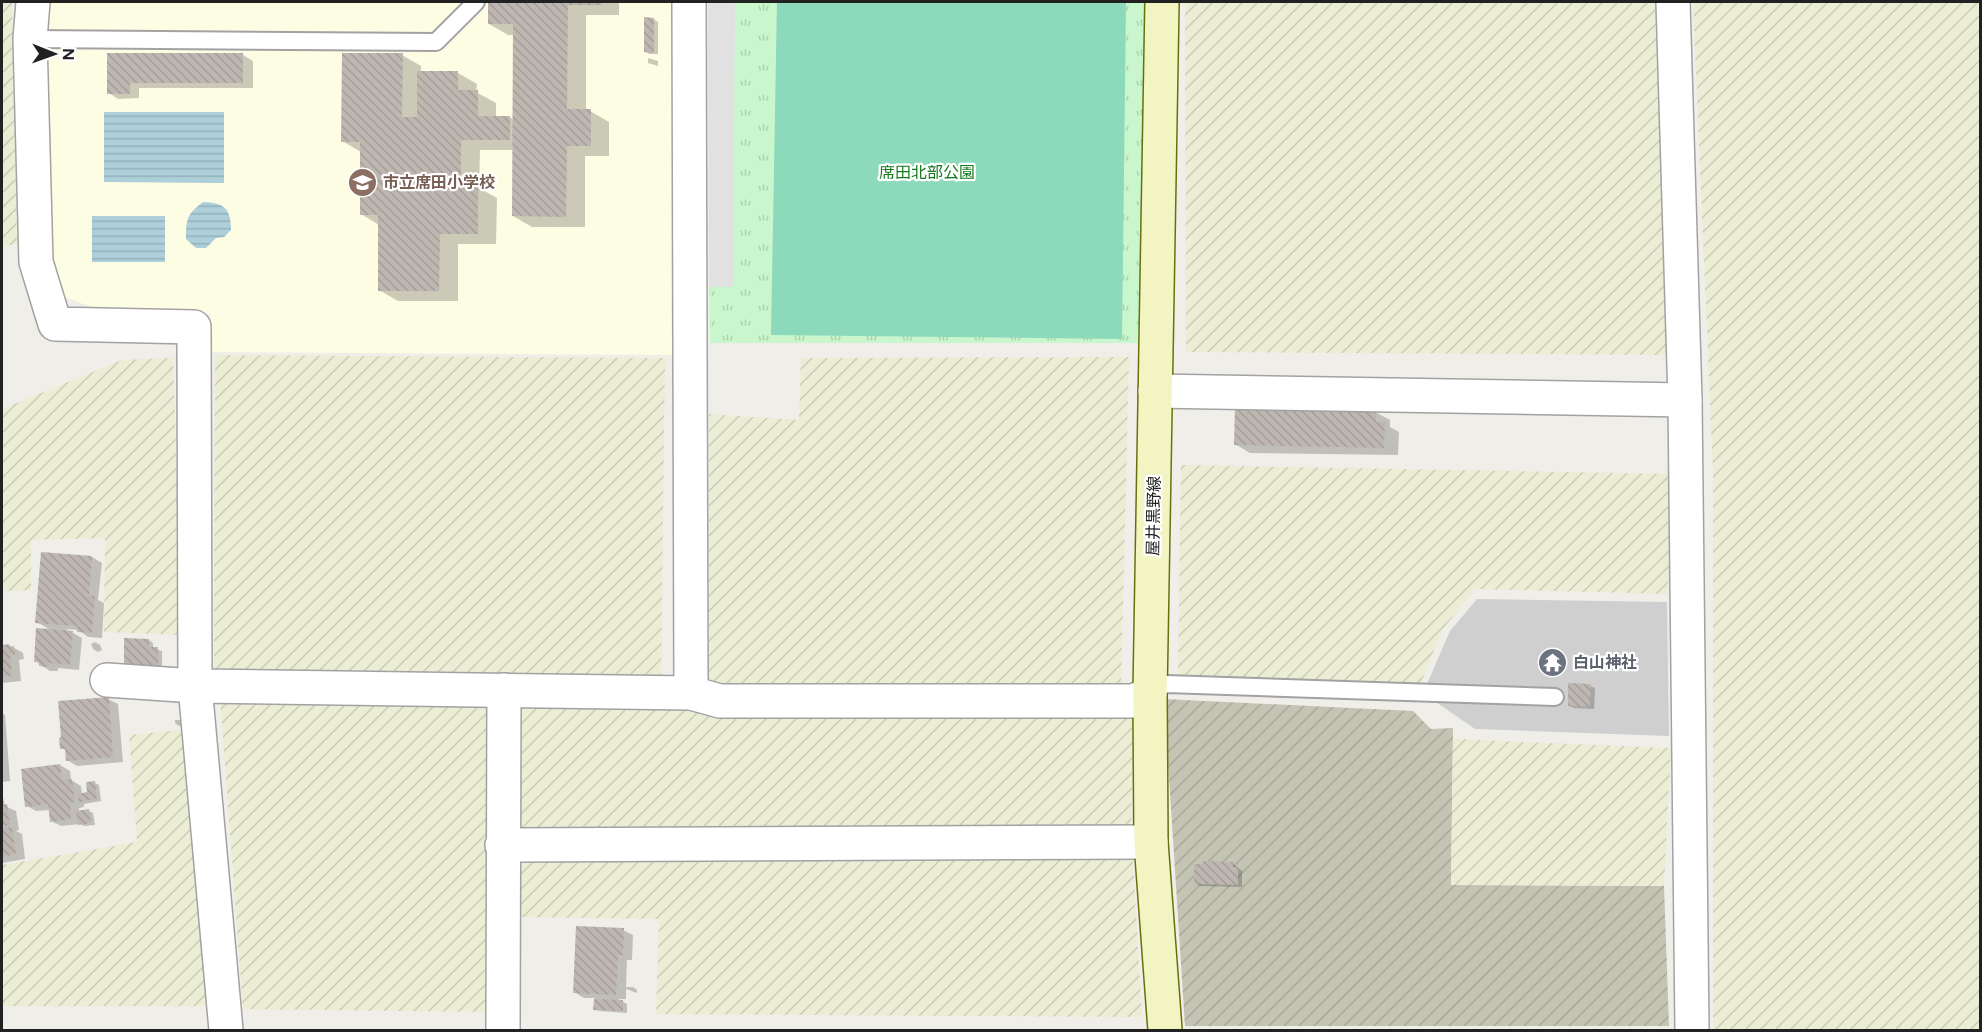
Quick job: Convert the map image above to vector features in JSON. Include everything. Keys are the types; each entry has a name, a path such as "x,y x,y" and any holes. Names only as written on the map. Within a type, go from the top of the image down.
{"main road":[{"name":"屋井黒野線","path":"1162,2 1150,694 1151,842 1165,1030"}],"street":[{"path":"33,2 30,39 36,262 55,324 194,327 195,686 226,1030"},
{"path":"689,2 691,693"},
{"path":"1672,2 1685,400 1692,1030"},
{"path":"1155,391 1685,400"},
{"path":"107,680 195,686 691,693 720,701 1133,701 1150,694"},
{"path":"503,1030 504,690"},
{"path":"502,845 1151,842"}],"lane":[{"path":"30,39 436,42 476,2"},
{"path":"1150,694 1166,684 1555,697"}],"shaded area":[{"path":"2,2 12,2 17,244 2,246"},
{"name":"市立席田小学校","path":"50,2 676,2 679,355 208,352 211,314 105,312 54,293 41,71"},
{"path":"708,2 735,2 733,287 709,287"},
{"path":"1185,2 1655,2 1668,355 1186,352"},
{"path":"1693,2 1980,2 1980,1030 1713,1030 1713,472"},
{"path":"215,355 665,358 661,680 214,676"},
{"path":"1129,357 1121,689 718,691 709,681 709,414 799,420 801,358"},
{"path":"173,358 182,635 104,632 105,538 31,540 31,590 2,591 2,409 122,360"},
{"path":"1181,465 1672,474 1668,594 1476,589 1442,630 1421,683 1178,677"},
{"name":"白山神社","path":"1477,599 1667,602 1669,736 1475,729 1423,693 1450,631"},
{"path":"220,698 493,700 491,1012 243,1009"},
{"path":"1164,699 1413,711 1431,729 1453,728 1451,885 1664,886 1669,1026 1185,1026"},
{"path":"521,708 1133,713 1131,835 518,836"},
{"path":"188,729 211,1006 2,1006 2,865 137,842 129,735"},
{"path":"1453,739 1671,748 1664,886 1451,885"},
{"path":"1132,847 1142,1017 656,1014 659,919 518,917 519,854"}],"green space":[{"name":"席田北部公園","path":"708,2 1147,2 1142,343 710,343"},
{"name":"席田北部公園","path":"777,2 1126,2 1122,339 771,335"}],"water":[{"path":"104,112 224,112 224,183 104,182"},
{"path":"203,202 221,205 225,208 230,216 231,230 224,237 216,238 206,248 196,248 186,239 186,226 188,218"},
{"path":"92,216 165,216 165,262 92,262"}],"building":[{"path":"488,2 601,2 601,5 568,5 567,109 591,109 591,146 567,146 566,217 512,216 513,24 488,24"},
{"path":"644,17 654,18 654,53 644,52"},
{"path":"107,53 243,53 243,83 130,83 130,94 107,94"},
{"path":"342,53 403,53 402,117 417,117 417,71 458,71 458,90 478,90 478,116 510,116 510,140 461,140 461,185 478,185 478,234 440,234 439,291 378,291 378,215 360,215 360,142 341,142"},
{"path":"1235,408 1376,410 1376,422 1385,422 1384,448 1234,445"},
{"path":"41,552 92,556 89,596 95,596 92,633 77,632 77,626 35,623"},
{"path":"36,628 73,631 70,665 49,663 48,667 39,666 39,662 34,662"},
{"path":"124,638 149,639 149,647 158,647 158,668 124,668"},
{"path":"9,644 9,647 14,646 15,655 10,655 12,676 2,677 2,645"},
{"path":"1568,683 1591,684 1590,707 1568,706"},
{"path":"109,697 113,757 66,761 65,749 60,749 58,701"},
{"path":"60,764 62,780 72,779 75,802 70,803 71,819 50,822 48,804 25,807 21,769"},
{"path":"95,781 97,799 79,802 78,794 87,792 86,782"},
{"path":"7,804 10,825 2,826 2,805"},
{"path":"89,809 91,823 78,825 76,811"},
{"path":"12,827 16,854 2,857 2,829"},
{"path":"1203,861 1233,862 1233,867 1238,867 1238,885 1194,884 1194,864 1203,864"},
{"path":"576,926 624,928 623,955 618,955 616,995 573,993"},
{"path":"594,999 623,1000 623,1011 593,1010"}],"place":[{"name":"市立席田小学校","path":"362,182"},
{"name":"白山神社","path":"1552,662"}]}
